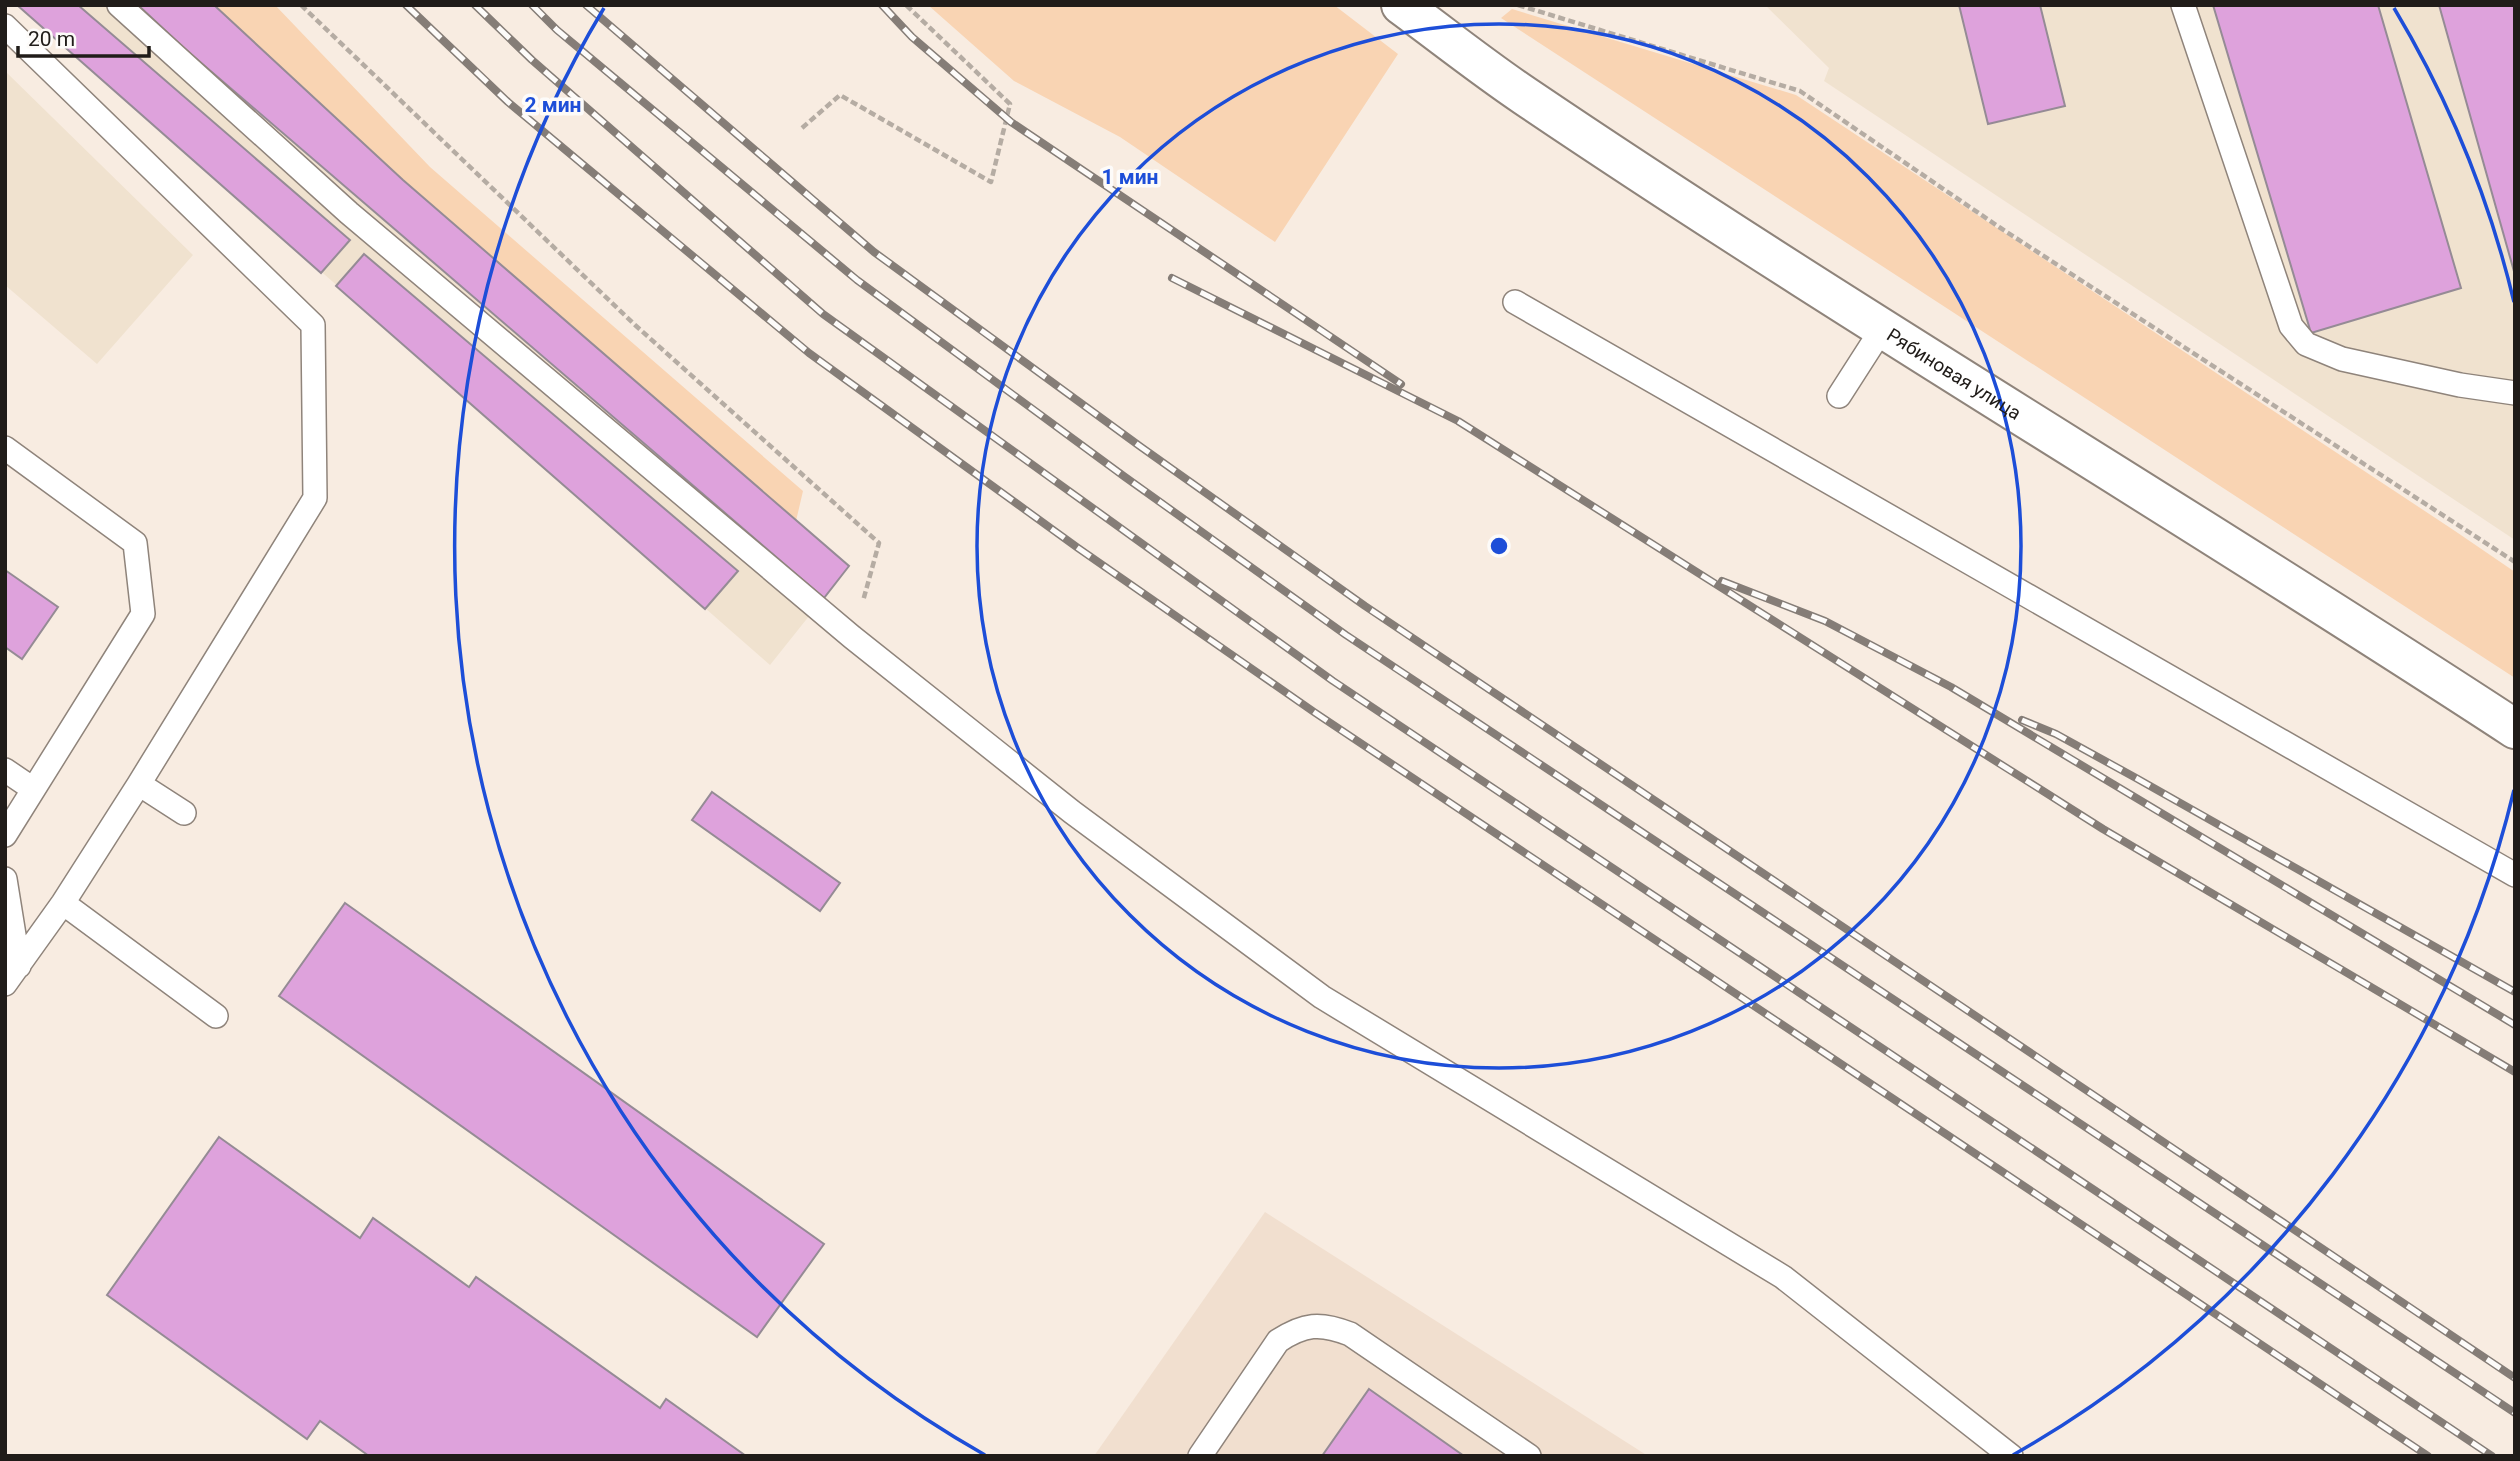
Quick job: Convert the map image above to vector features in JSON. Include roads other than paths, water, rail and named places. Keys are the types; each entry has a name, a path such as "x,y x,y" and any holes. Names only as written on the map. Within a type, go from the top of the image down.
{"street":[{"name":"Рябиновая улица","path":"1401,5 1523,94 1882,329 2415,663 2515,729"}],"lane":[{"path":"119,5 349,213 852,637 1072,812 1322,997 1783,1277 2011,1456"},
{"path":"2183,5 2291,326 2306,344 2342,359 2460,385 2515,393"},
{"path":"5,26 313,325 315,498 139,784 12,975"},
{"path":"1515,302 2515,875"},
{"path":"1839,396 1882,329"},
{"path":"5,448 135,542 143,614 5,835"},
{"path":"5,769 33,789"},
{"path":"139,784 184,813"},
{"path":"5,879 12,975"},
{"path":"63,902 216,1016"},
{"path":"1200,1456 1278,1341 1294,1331 1312,1326 1332,1327 1350,1334 1529,1456"}],"railway":[{"path":"406,5 508,102 809,353 1078,548 1314,712 2428,1456"},
{"path":"475,5 532,60 823,314 1333,681 2492,1456"},
{"path":"532,5 557,30 857,280 1346,635 2515,1413"},
{"path":"586,5 874,252 1141,447 1365,606 2515,1378"},
{"path":"882,5 912,37 1011,122 1401,384"},
{"path":"1172,278 1458,421 2103,829 2515,1072"},
{"path":"1722,581 1825,621 1951,687 2515,1025"},
{"path":"2022,720 2056,734 2136,778 2515,992"}]}
